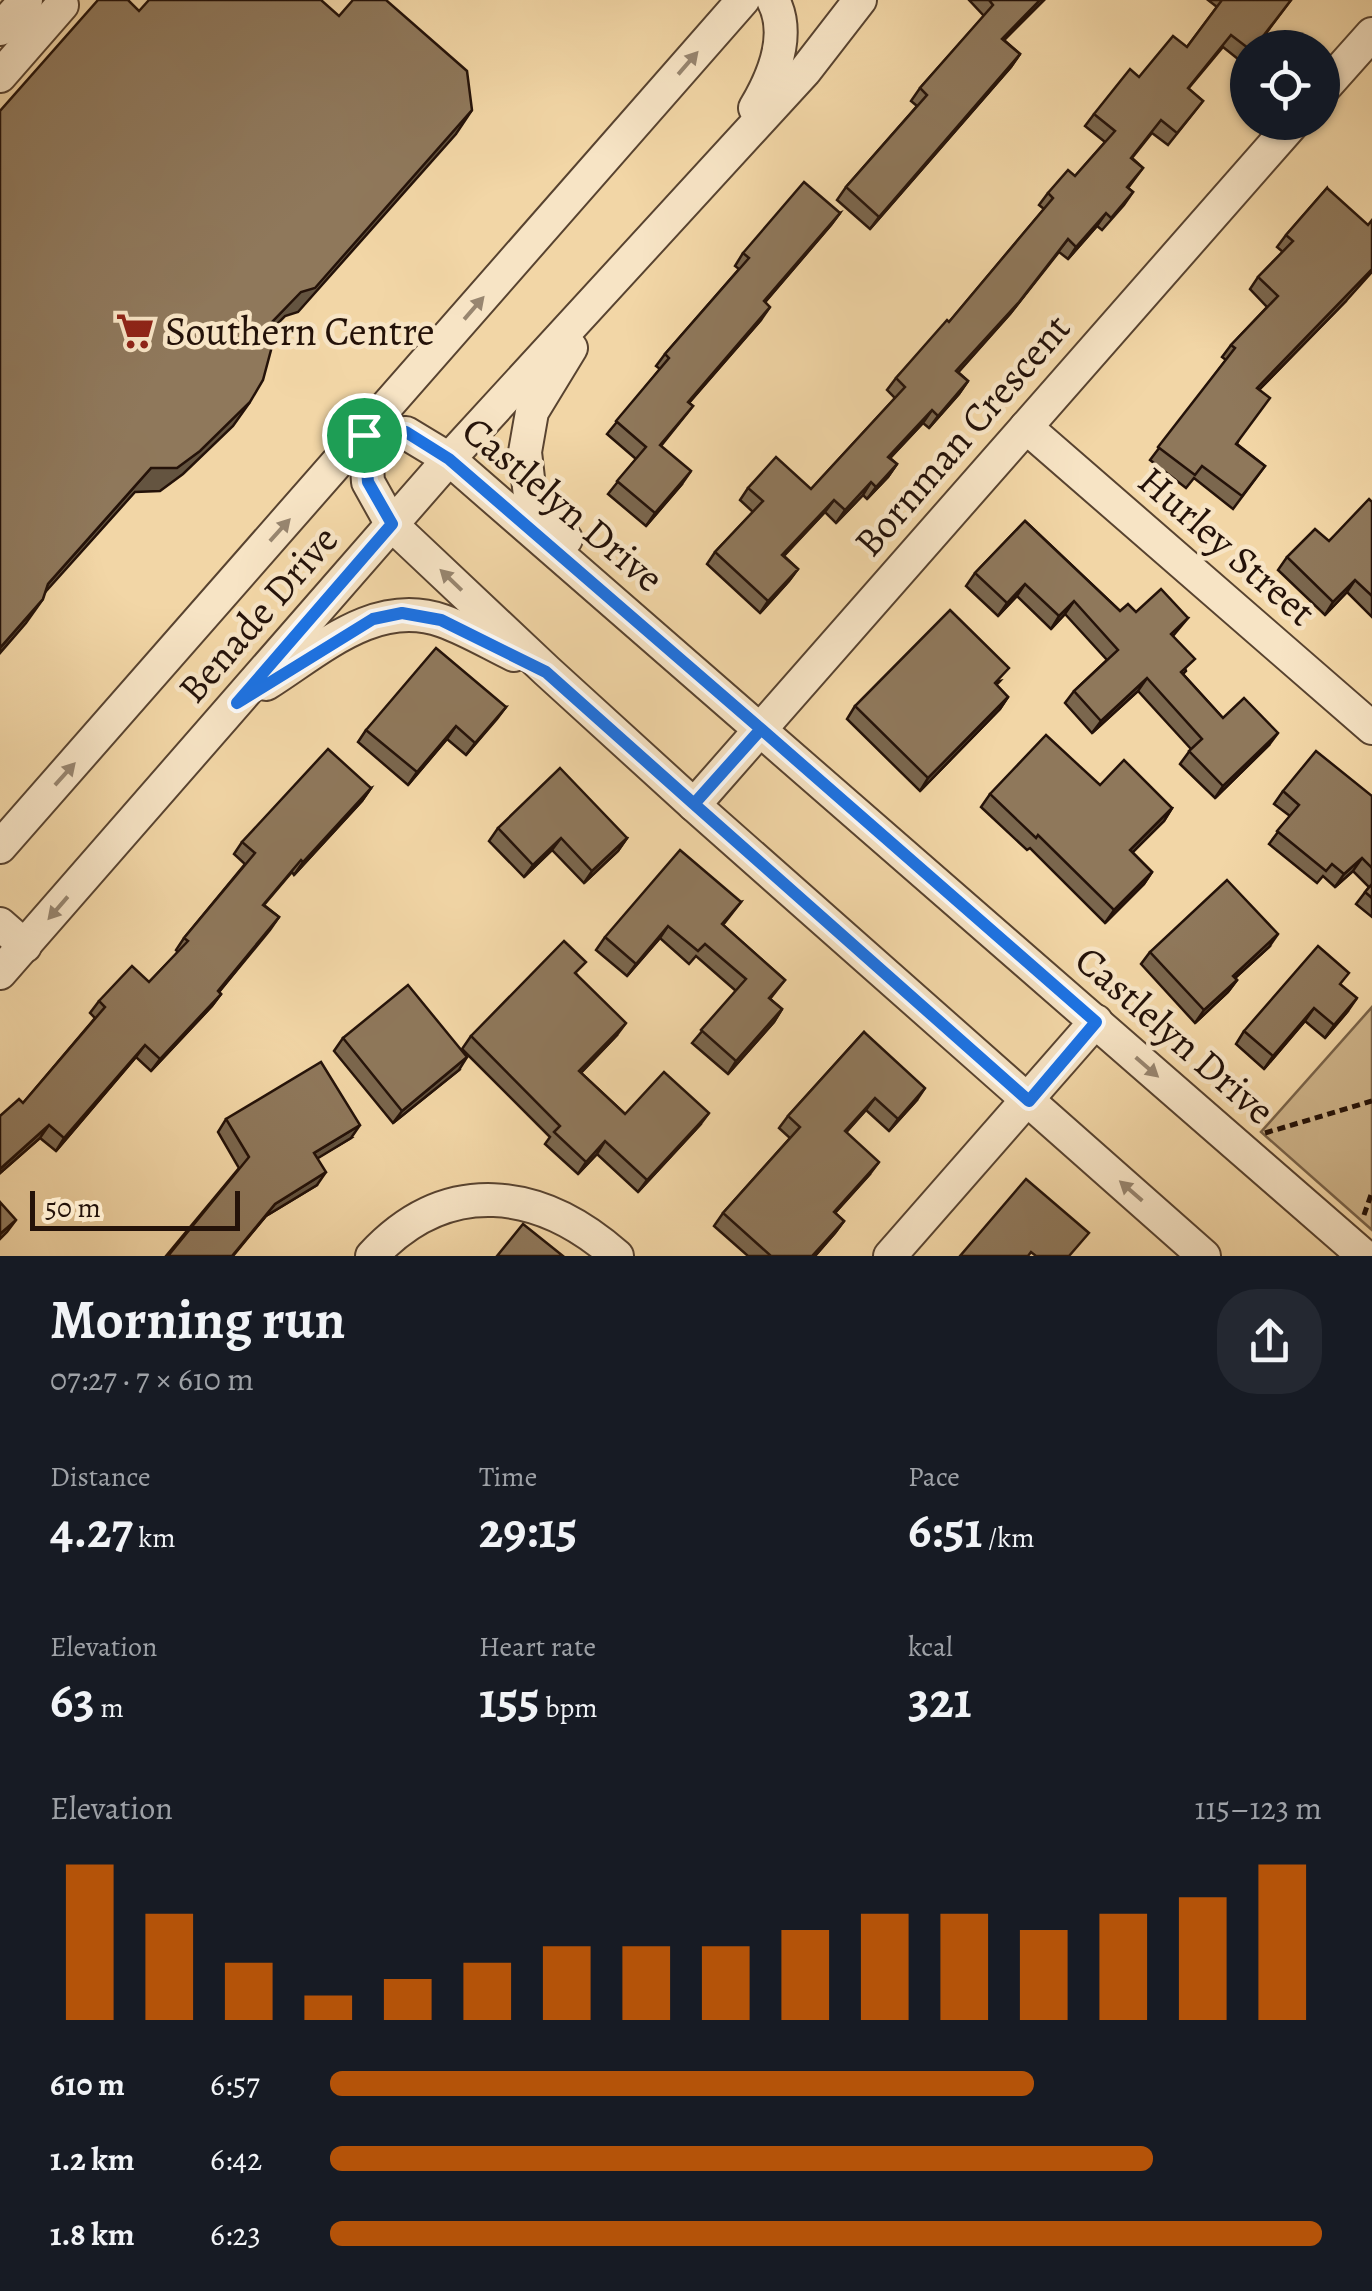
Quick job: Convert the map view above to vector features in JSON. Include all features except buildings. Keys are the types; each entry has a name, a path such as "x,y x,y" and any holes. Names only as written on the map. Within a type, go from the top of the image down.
{"street":[{"path":"0,29 26,0"},
{"name":"Benade Drive","path":"0,846 743,0"},
{"path":"678,209 746,123 774,70 782,17 772,0"},
{"name":"Benade Drive","path":"0,972 449,459 805,71 860,0"},
{"path":"0,76 62,5"},
{"path":"1340,70 1372,34"},
{"name":"Bornman Crescent","path":"694,804 1278,140"},
{"path":"612,281 532,412 525,452 530,496 626,611"},
{"name":"Hurley Street","path":"1026,428 1372,728"},
{"name":"Castlelyn Drive","path":"364,435 406,432 449,459 1364,1256"},
{"path":"364,435 368,482 392,524 546,672 1204,1256"},
{"path":"237,703 373,619 402,613 441,620 546,672"},
{"path":"0,924 25,946"},
{"path":"890,1256 1096,1022"},
{"path":"372,1256 408,1224 449,1204 492,1199 559,1215 589,1232 618,1256"}],"path":[{"path":"1234,1142 1372,1101"}],"shaded area":[{"path":"1372,1007 1372,1230 1261,1132"}],"place":[{"name":"Southern Centre","path":"135,331"}],"route":[{"path":"364,435 368,482 392,524 237,703 373,619 402,613 441,620 546,672 694,804 761,729 1096,1022 1029,1101 694,804 761,729 449,459 406,432 364,435"}]}
